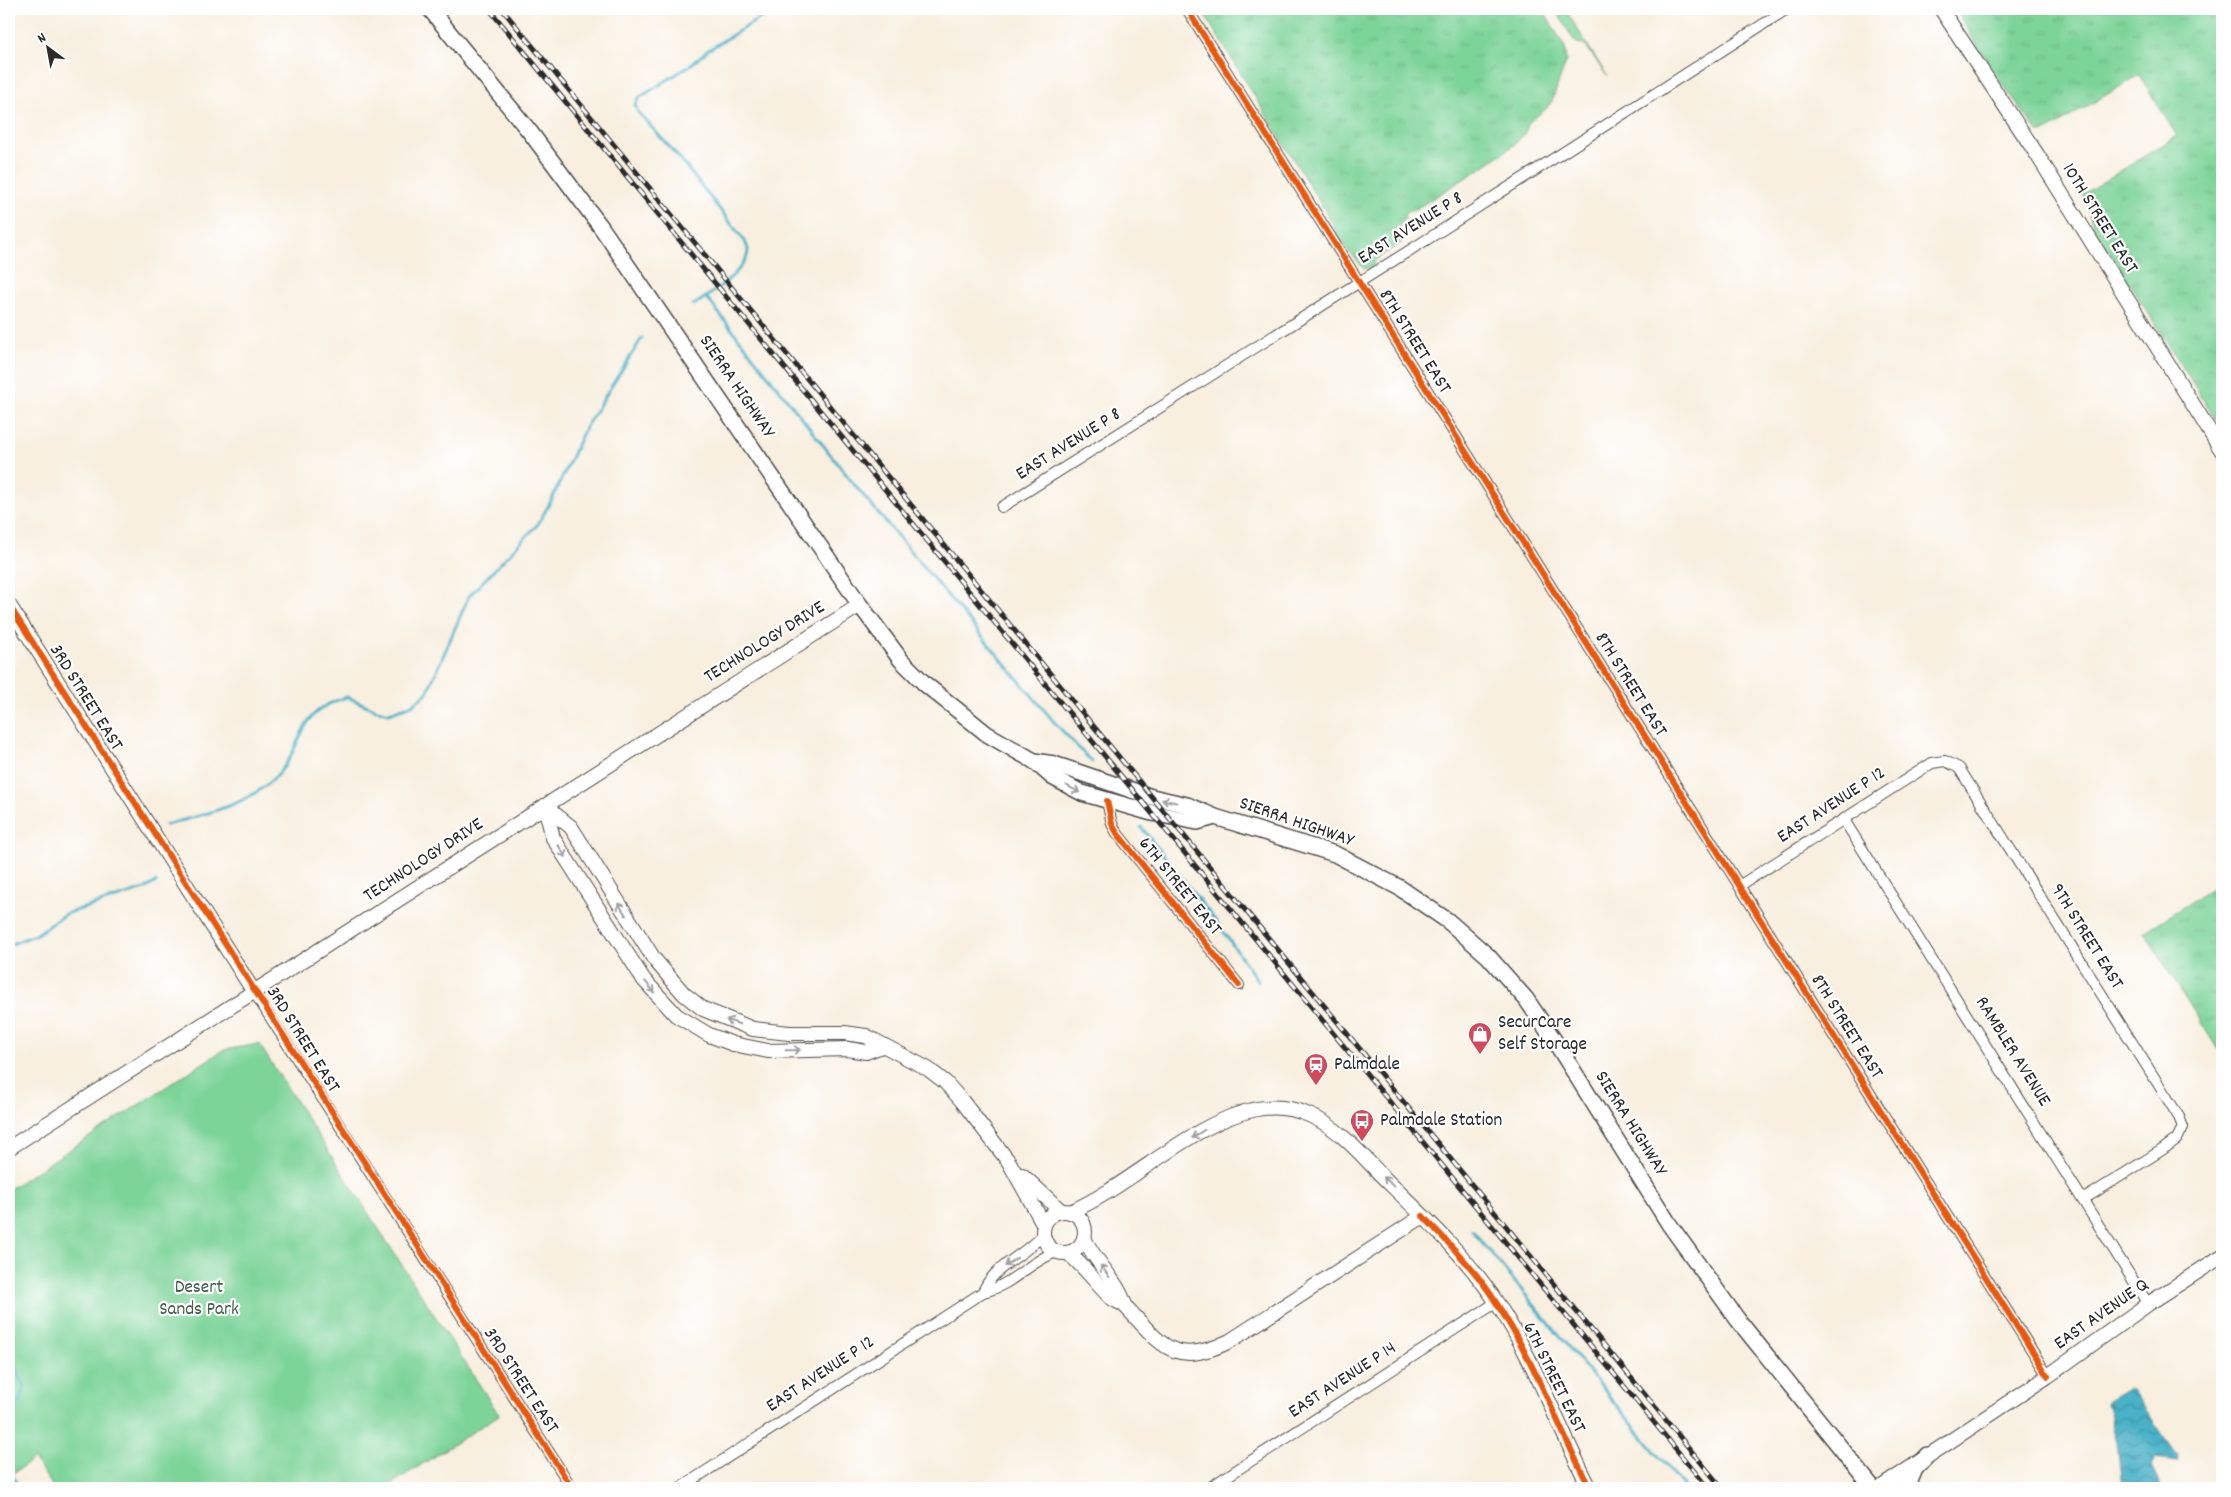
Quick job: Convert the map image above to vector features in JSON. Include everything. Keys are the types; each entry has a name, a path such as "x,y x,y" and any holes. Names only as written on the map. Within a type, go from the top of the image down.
{"main road":[{"name":"SIERRA HIGHWAY","path":"430,9 530,132 601,227 860,605 901,660 925,684 987,734 1034,761 1052,777 1082,793 1106,802 1197,822 1215,817"},
{"name":"SIERRA HIGHWAY","path":"1034,761 1054,764 1152,797 1187,805 1215,817 1335,854 1400,888 1448,921 1488,956 1526,999 1551,1035 1669,1224 1738,1320 1873,1488"},
{"path":"1907,1488 1915,1469 1928,1455"}],"street":[{"name":"8TH STREET EAST","path":"1187,9 2048,1376"},
{"name":"EAST AVENUE P 8","path":"1002,507 1787,9"},
{"name":"10TH STREET EAST","path":"1941,9 2038,156 2222,451"},
{"name":"TECHNOLOGY DRIVE","path":"9,1148 860,605"},
{"name":"3RD STREET EAST","path":"9,606 572,1488"},
{"name":"EAST AVENUE P 12","path":"1740,886 1932,763 1945,761"},
{"name":"9TH STREET EAST","path":"1945,761 1959,768 2179,1117 2183,1128 2177,1139 2084,1199"},
{"name":"6TH STREET EAST","path":"1106,802 1112,824 1117,833 1239,985"},
{"path":"545,806 553,838 644,980 676,1015 709,1035 733,1044 768,1051 848,1049 866,1052 882,1046"},
{"path":"545,806 571,828 669,979 703,1009 753,1029 789,1033 844,1033 866,1036 928,1070 945,1082 1009,1162 1044,1229 1047,1245 1085,1267 1112,1298 1124,1305 1151,1335 1172,1350 1188,1354 1208,1352 1230,1342 1423,1216"},
{"name":"RAMBLER AVENUE","path":"1844,820 2084,1199 2148,1304"},
{"name":"6TH STREET EAST","path":"1066,1212 1097,1200 1203,1130 1226,1118 1260,1109 1285,1108 1311,1115 1334,1130 1423,1216 1466,1262 1497,1302 1520,1342 1590,1488"},
{"path":"1009,1162 1066,1212 1081,1220 1085,1232 1084,1238 1078,1248 1062,1252"},
{"path":"1044,1229 1048,1218 1066,1212"},
{"name":"EAST AVENUE P 12","path":"983,1292 988,1279 1029,1250 1044,1229"},
{"path":"1084,1238 1120,1291 1124,1305"},
{"name":"EAST AVENUE P 12","path":"680,1488 983,1292 994,1290 1036,1260 1062,1252"},
{"name":"EAST AVENUE Q","path":"1880,1488 2048,1376 2148,1304 2222,1256"},
{"name":"EAST AVENUE P 14","path":"1209,1488 1497,1302"}],"green space":[{"path":"1201,9 1543,9 1565,48 1566,62 1552,101 1546,109 1529,122 1525,133 1514,145 1483,167 1414,210 1405,213 1404,219 1395,232 1402,242 1374,261 1374,266 1364,269 1339,238 1333,224"},
{"path":"1555,9 1565,9 1607,76 1586,46 1575,42"},
{"path":"1955,9 2222,9 2222,429 2093,226 2083,194 2177,136 2139,75 2045,132 2038,132 1992,70"},
{"path":"2222,882 2222,1056 2144,932"},
{"name":"Desert Sands Park","path":"259,1044 499,1415 385,1488 54,1488 34,1459 9,1476 9,1189 223,1050"}],"water":[{"path":"2131,1388 2178,1457 2177,1461 2155,1458 2151,1466 2161,1488 2122,1487 2117,1441 2106,1403"}],"waterway":[{"path":"693,305 708,296 735,273 747,257 748,247 681,160 638,112 635,105 639,98 689,66 708,50 775,9"},
{"path":"707,298 857,488 1055,723 1092,762"},
{"path":"166,825 222,809 260,790 283,768 302,732 316,712 329,704 347,697 389,713 412,705 427,693 469,596 538,524 552,499 585,428 642,338"},
{"path":"1141,827 1218,924 1258,981"},
{"path":"9,945 37,934 65,914 145,889 156,882"},
{"path":"1472,1230 1685,1488"},
{"path":"9,1360 24,1385 21,1400 9,1414"},
{"path":"9,1470 19,1488"}],"railway":[{"path":"489,9 1708,1488"},
{"path":"502,9 1722,1488"}],"cycle path":[{"path":"1187,9 2048,1376"},
{"path":"9,605 572,1488"},
{"path":"1107,801 1112,824 1117,833 1239,985"},
{"path":"1423,1216 1481,1280 1511,1326 1590,1488"}],"place":[{"name":"SecurCare Self Storage","path":"1480,1055"},
{"name":"Palmdale","path":"1316,1086"},
{"name":"Palmdale Station","path":"1362,1142"}]}
